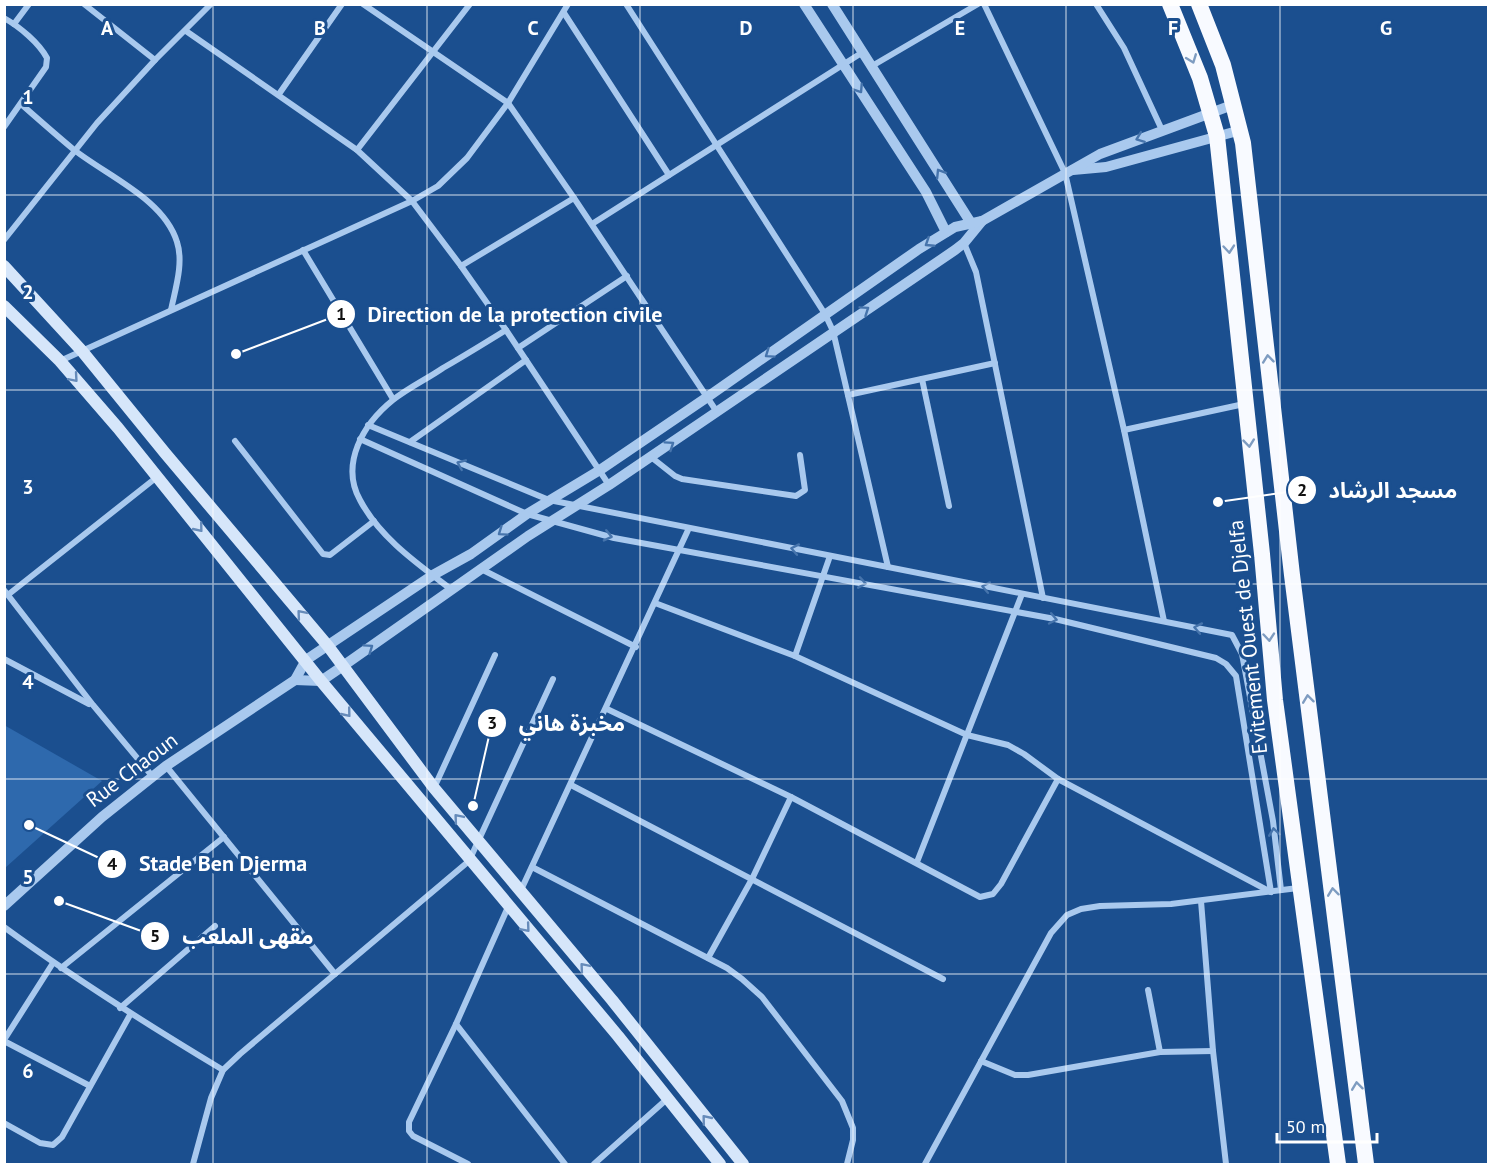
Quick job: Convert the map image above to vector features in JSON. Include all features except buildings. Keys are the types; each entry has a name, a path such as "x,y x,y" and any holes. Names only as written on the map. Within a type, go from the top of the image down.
{"highway":[{"name":"Evitement Ouest de Djelfa","path":"1170,4 1200,78 1216,136 1262,554 1275,700 1338,1164"},
{"path":"1199,4 1223,65 1235,104 1248,176 1292,574 1366,1164"}],"main road":[{"path":"4,266 82,351 328,646 434,788 612,1000 743,1164"},
{"path":"4,306 60,361 118,428 321,681 469,861 618,1036 720,1164"}],"street":[{"path":"14,24 29,4"},
{"path":"84,4 155,60"},
{"path":"279,94 342,4"},
{"path":"363,4 508,103 718,413"},
{"path":"357,150 470,4"},
{"path":"60,361 412,201 438,186 466,158 508,103 568,4"},
{"path":"626,4 825,314 833,331 888,567"},
{"path":"804,4 926,192 946,232"},
{"path":"832,4 976,222"},
{"path":"872,66 978,4"},
{"path":"984,4 1069,172 1164,621"},
{"path":"1096,4 1125,48 1162,130"},
{"path":"4,240 74,150 155,60 210,5"},
{"path":"564,13 669,176"},
{"path":"4,18 14,24 44,52 47,58 46,67 4,127"},
{"path":"186,31 357,150 412,201 462,266 609,485"},
{"path":"592,224 863,52"},
{"path":"21,104 74,150 153,205 170,224 178,244 179,269 171,310"},
{"path":"306,660 433,575 471,554 527,514 600,470 946,232 976,222 1100,154 1235,104"},
{"path":"1069,172 1106,167 1241,130"},
{"path":"462,266 574,198"},
{"path":"295,680 321,681 480,569 718,413 833,331 964,243 976,222"},
{"path":"964,243 976,272 1043,598"},
{"path":"303,250 393,399"},
{"path":"518,348 627,276"},
{"path":"452,590 398,547 374,521 359,500 352,480 352,460 368,425 393,399 506,330"},
{"path":"410,442 526,360"},
{"path":"848,395 995,363"},
{"path":"922,379 949,506"},
{"path":"1124,430 1245,404"},
{"path":"368,425 549,500 1232,634 1242,654 1273,821 1281,890"},
{"path":"360,439 527,514 551,522 614,537 1055,619 1216,658 1226,664 1236,676 1271,891"},
{"path":"236,441 323,554 330,555 374,521"},
{"path":"651,457 682,479 796,496 805,490 800,456"},
{"path":"153,777 93,705 7,592 157,477"},
{"path":"521,891 607,710 689,528"},
{"path":"795,656 830,556"},
{"path":"480,569 636,647"},
{"path":"917,862 1022,594"},
{"path":"655,603 795,656 967,735 1008,745 1058,779 1271,891"},
{"path":"434,788 495,655"},
{"path":"4,659 93,705"},
{"name":"Rue Chaoun","path":"4,906 93,825 166,766 295,680 306,660"},
{"path":"193,1164 211,1098 223,1070 469,861 553,679"},
{"path":"607,710 791,796 980,897 993,894 1001,884 1058,779"},
{"path":"166,766 335,974"},
{"path":"571,784 943,979"},
{"path":"708,958 752,879 791,796"},
{"path":"61,968 224,837"},
{"path":"532,867 708,958 742,979 762,997 842,1101 853,1128 853,1140 847,1164"},
{"path":"925,1164 1051,933 1067,915 1082,909 1100,906 1201,901 1300,888"},
{"path":"1201,901 1226,1164"},
{"path":"468,1164 413,1136 409,1131 409,1122 508,907"},
{"path":"120,1008 215,926"},
{"path":"4,927 130,1015 223,1070"},
{"path":"53,963 4,1041 90,1086"},
{"path":"1148,990 1160,1052"},
{"path":"4,1123 40,1143 53,1146 62,1137 130,1015"},
{"path":"456,1024 566,1164"},
{"path":"981,1061 1015,1075 1028,1075 1160,1052 1214,1051"},
{"path":"594,1164 667,1099"}],"shaded area":[{"path":"4,725 102,781 5,868 4,868"}],"place":[{"name":"Direction de la protection civile","path":"236,354"},
{"name":"مسجد الرشاد","path":"1218,502"},
{"name":"مخبزة هاني","path":"473,806"},
{"name":"Stade Ben Djerma","path":"29,825"},
{"name":"مقهى الملعب","path":"59,901"}]}
